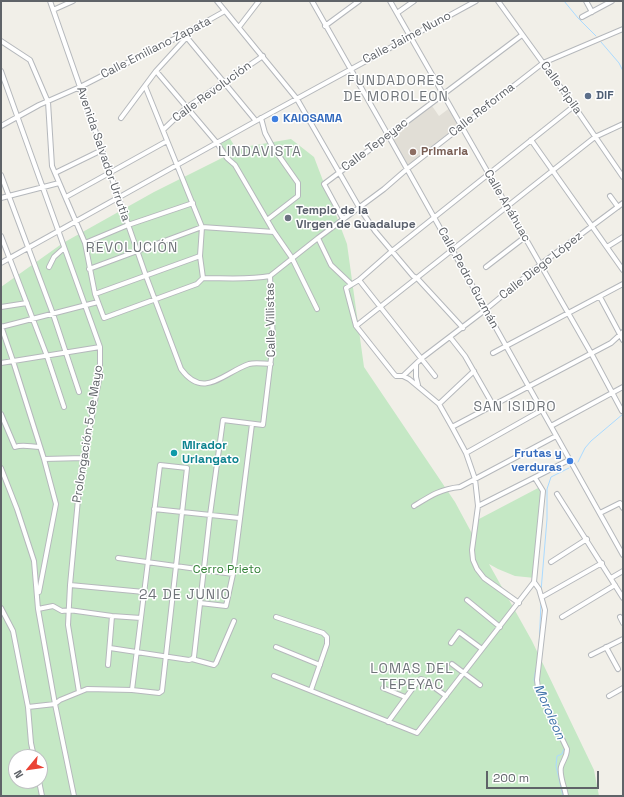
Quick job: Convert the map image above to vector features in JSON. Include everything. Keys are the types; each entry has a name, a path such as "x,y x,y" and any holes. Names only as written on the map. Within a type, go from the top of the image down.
{"street":[{"name":"Avenida Salvador Urrutia","path":"50,1 146,276 182,369 191,380 198,384 209,384 249,365 271,364"},
{"path":"53,10 73,1"},
{"path":"217,1 297,99 359,207 375,231 413,276 417,278 463,328"},
{"path":"238,27 259,1"},
{"name":"Calle Pedro Guzmán","path":"312,1 623,555"},
{"path":"325,26 359,1"},
{"name":"Calle Anáhuac","path":"390,1 591,353 622,411"},
{"path":"397,13 414,1"},
{"name":"Calle Jaime Nuno","path":"1,263 178,166 261,118 476,1"},
{"name":"Calle Pípila","path":"498,1 623,177"},
{"path":"586,1 592,12"},
{"path":"582,17 612,1"},
{"name":"Calle Emiliano Zapata","path":"1,126 186,36 225,11"},
{"name":"Calle Reforma","path":"270,276 384,189 407,169 543,63 623,29"},
{"name":"Calle Tepeyac","path":"343,219 324,184 522,35"},
{"path":"121,118 156,71 186,36 256,121"},
{"path":"1,41 30,60 48,102 52,166 84,243 95,294 104,318 197,284 203,278 258,278 270,276"},
{"name":"Calle Revolución","path":"163,130 186,108 263,56"},
{"name":"Prolongación 5 de Mayo","path":"1,71 100,347 100,375 80,478 70,585 68,625 79,692"},
{"path":"156,71 217,143 227,158 235,165 274,232 292,258 317,309"},
{"path":"145,86 202,227 200,256 203,278"},
{"path":"519,603 484,578 477,570 473,560 472,550 478,506 475,479 466,453 452,427 438,404 409,379 394,374 356,326 346,288 359,280 392,251 574,106"},
{"path":"261,118 265,133 272,146 298,183 298,196 267,220"},
{"path":"356,326 595,137 623,124"},
{"path":"531,140 623,270"},
{"path":"66,197 167,141"},
{"path":"55,173 102,150"},
{"path":"1,175 53,314 79,392"},
{"path":"1,198 59,183"},
{"path":"610,196 618,206"},
{"path":"84,243 128,225 192,203"},
{"name":"Calle Diego López","path":"402,376 422,358 463,328 540,264 623,203"},
{"path":"89,269 202,227 274,232"},
{"path":"1,236 47,356 64,407"},
{"path":"486,267 525,237"},
{"path":"607,247 623,237"},
{"path":"318,238 331,265 351,284"},
{"path":"49,267 54,257 64,248"},
{"path":"95,294 200,256"},
{"name":"Calle Villistas","path":"252,424 263,425 271,364 273,342 270,276"},
{"path":"359,280 435,376"},
{"path":"492,353 623,284"},
{"path":"600,297 622,333 623,340"},
{"path":"38,596 56,504 44,459 1,327 98,302"},
{"path":"1,307 27,303"},
{"path":"452,427 611,343 622,333"},
{"path":"450,337 465,356 493,405"},
{"path":"1,363 100,347"},
{"path":"416,364 418,387"},
{"path":"438,404 474,371"},
{"path":"551,426 623,387"},
{"path":"466,453 542,410"},
{"path":"1,414 15,447 21,445 40,447"},
{"path":"192,659 194,657 203,570 223,420 252,424 233,574 226,606 200,603"},
{"path":"414,506 434,493 445,488 460,486 475,479 556,436"},
{"path":"44,459 84,458"},
{"path":"478,506 569,460"},
{"path":"28,707 55,704 60,700 86,689 132,690 159,693 162,691 187,468 160,465 132,690"},
{"path":"1,468 17,509 34,561 38,609 55,704 74,796"},
{"path":"274,676 417,733 534,582 542,491 535,478"},
{"path":"557,494 587,539 623,598"},
{"path":"600,513 620,503 623,508"},
{"path":"154,509 239,518"},
{"path":"551,562 587,539"},
{"path":"118,558 233,574"},
{"path":"542,597 602,563"},
{"path":"611,578 623,571"},
{"path":"534,582 539,589 545,610 536,680 538,688 567,749 567,753 561,766 566,796"},
{"path":"70,585 144,592"},
{"path":"562,617 615,585"},
{"path":"467,600 500,627"},
{"path":"38,609 53,606 62,611 69,610 112,616 141,618"},
{"path":"1,608 13,631 28,707 32,749"},
{"path":"108,665 112,616"},
{"path":"276,617 323,633 327,637 327,644 311,690"},
{"path":"620,617 623,623"},
{"path":"110,648 189,660 192,659 211,665 216,663 234,622"},
{"path":"451,643 459,632 482,649"},
{"path":"591,655 623,638"},
{"path":"276,647 320,665"},
{"path":"606,647 618,669"},
{"path":"452,664 480,686"},
{"path":"388,722 405,697 421,679 446,696"},
{"path":"383,688 405,697"},
{"path":"609,696 623,688"}],"shaded area":[{"name":"Primaria","path":"430,103 439,116 451,107 462,126 407,169 388,135"}],"green space":[{"name":"Cerro Prieto","path":"229,137 237,150 244,147 291,139 314,157 347,244 364,367 455,502 476,541 476,532 479,519 540,487 543,491 535,578 515,576 489,564 532,641 594,770 599,796 1,796 1,287 63,243 154,192 226,156 219,143"}],"waterway":[{"path":"564,1 596,36"},
{"path":"601,42 619,63 623,71"},
{"name":"Moroleon","path":"578,462 585,448 591,441 623,414"},
{"name":"Moroleon","path":"541,591 547,519 547,489 551,477 569,468"},
{"name":"Moroleon","path":"539,649 541,602"},
{"name":"Moroleon","path":"536,668 534,680 536,686"},
{"name":"Moroleon","path":"563,796 556,766 557,756 562,754 564,749"}],"place":[{"name":"DIF","path":"588,96"},
{"name":"KAIOSAMA","path":"275,119"},
{"name":"Primaria","path":"413,152"},
{"name":"Templo de la Virgen de Guadalupe","path":"288,218"},
{"name":"Mirador Uriangato","path":"174,453"},
{"name":"Frutas y verduras","path":"570,461"}],"district":[{"name":"FUNDADORES DE MOROLEON","path":"396,90"},
{"name":"LINDAVISTA","path":"260,152"},
{"name":"REVOLUCIÓN","path":"132,248"},
{"name":"SAN ISIDRO","path":"515,407"},
{"name":"24 DE JUNIO","path":"185,595"},
{"name":"LOMAS DEL TEPEYAC","path":"412,678"}]}
